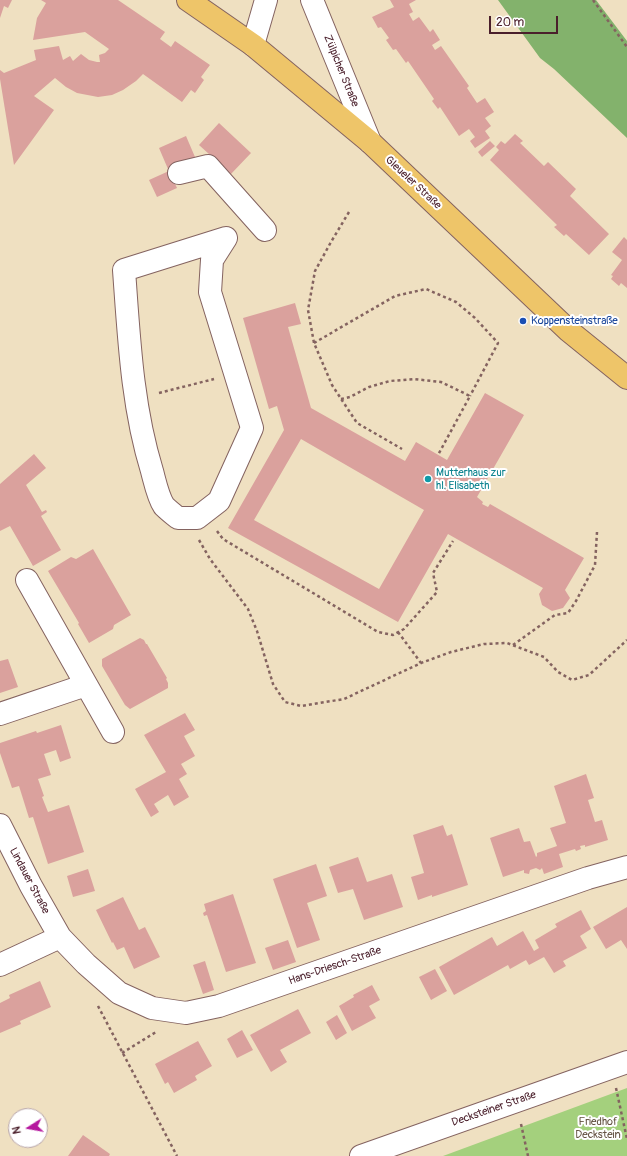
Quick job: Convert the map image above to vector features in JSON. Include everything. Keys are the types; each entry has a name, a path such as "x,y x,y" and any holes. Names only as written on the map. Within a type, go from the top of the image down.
{"main road":[{"name":"Gleueler Straße","path":"188,0 253,45 370,142 570,331 627,378"}],"street":[{"path":"253,45 266,0"},
{"name":"Zülpicher Straße","path":"312,0 370,142"},
{"path":"180,173 208,166 265,230"},
{"path":"226,238 212,260 210,292 235,373 252,428 219,501 194,515 178,518 164,505 161,499 145,449 136,400 129,343 124,270 226,238"},
{"path":"27,580 113,732"},
{"path":"0,714 86,685"},
{"name":"Lindauer Straße","path":"0,825 31,886 60,937"},
{"name":"Hans-Driesch-Straße","path":"60,937 86,964 119,993 152,1008 186,1013 220,1006 588,878 627,867"},
{"path":"0,965 60,937"},
{"name":"Decksteiner Straße","path":"362,1156 619,1065"}],"path":[{"path":"593,0 627,47"},
{"path":"349,212 315,271 308,310 314,343 332,385 357,423 402,448"},
{"path":"314,343 396,296 426,289 456,302 475,318 498,343 438,455"},
{"path":"136,400 235,373"},
{"path":"341,399 350,397 369,387 390,381 414,378 441,382 470,396"},
{"path":"194,515 223,539 378,632 393,635 404,629 437,592 433,573 453,541"},
{"path":"194,515 210,559 248,609 257,631 273,684 285,702 301,706 344,699 421,663 451,652 484,644 507,643 544,656 558,672 572,680 589,675 627,640"},
{"path":"513,645 555,615 568,613 576,601 594,565 597,532"},
{"path":"398,632 421,663"},
{"path":"108,1025 177,1156"},
{"path":"619,1065 627,1139"},
{"path":"517,1102 528,1156"}],"green space":[{"path":"498,0 596,0 627,41 627,138 554,69 540,58"},
{"name":"Friedhof Deckstein","path":"627,1088 627,1156 443,1156"}],"building":[{"path":"0,0 12,0 8,8 4,6 0,18"},
{"path":"41,0 118,0 165,32 160,39 171,47 175,41 210,65 201,77 204,80 195,93 191,90 182,102 143,74 123,90 112,95 98,97 77,93 66,87 55,78 34,96 54,110 14,165 0,79 0,70 4,73 36,60 34,50 59,46 63,60 70,56 73,61 81,54 89,60 100,62 99,55 105,53 109,49 85,32 33,40 37,18 46,3"},
{"path":"390,0 416,0 409,4 413,12 409,14 413,21 419,17 430,32 433,29 440,40 432,45 435,50 441,46 469,86 467,88 477,103 485,98 494,112 485,118 491,126 485,131 490,138 475,148 470,141 475,137 469,129 459,136 440,107 438,109 432,101 434,99 408,61 406,63 396,49 393,50 386,40 389,38 381,27 378,28 372,17 394,7"},
{"path":"219,123 251,153 231,174 199,145"},
{"path":"515,134 523,141 520,143 544,166 548,162 576,189 570,196 609,234 589,255 566,234 564,236 554,227 557,225 490,160 499,150 496,147 501,141 505,144"},
{"path":"186,136 195,157 168,169 159,148"},
{"path":"490,141 495,146 482,157 478,152"},
{"path":"169,171 177,188 157,197 149,180"},
{"path":"624,237 627,240 627,288 621,283 619,286 611,279 613,276 611,275 622,260 612,252"},
{"name":"Mutterhaus zur hl. Elisabeth","path":"295,303 301,324 288,327 311,408 405,461 416,442 447,460 485,393 524,415 477,497 483,502 482,504 488,507 490,504 584,558 565,590 570,598 563,608 552,611 542,605 539,594 543,588 448,534 398,622 228,528 284,430 277,406 269,409 243,318","holes":["301,439 424,510 379,589 254,520"]},
{"path":"34,454 46,468 26,485 42,512 46,510 47,512 41,516 61,550 33,566 10,526 0,531 0,484"},
{"path":"93,549 131,615 114,625 113,629 89,643 78,624 79,623 48,571 71,557 76,559"},
{"path":"140,638 147,644 167,678 168,688 130,709 125,705 102,666 102,659"},
{"path":"8,659 18,687 0,693 0,661"},
{"path":"185,713 195,730 184,736 195,756 181,764 187,774 179,779 189,797 174,806 168,795 154,804 159,812 151,817 135,789 166,772 144,735"},
{"path":"61,725 71,758 60,762 56,750 44,754 51,775 38,779 44,796 42,797 48,812 69,805 84,852 48,864 33,817 29,818 19,786 12,788 0,753 0,743 36,731 37,733"},
{"path":"586,774 594,798 588,800 595,822 602,820 608,840 585,847 585,845 580,846 581,849 576,851 575,849 559,854 563,867 544,874 542,868 540,870 536,868 530,870 529,874 524,873 524,870 503,877 490,838 519,828 524,842 530,841 536,857 537,853 557,846 550,828 566,823 554,786"},
{"path":"443,825 447,836 452,834 468,885 418,900 411,877 424,873 413,835"},
{"path":"358,857 367,882 392,874 403,907 364,920 353,889 338,893 329,867"},
{"path":"316,864 327,896 307,903 320,940 297,948 273,879"},
{"path":"88,869 95,891 73,897 67,876"},
{"path":"233,894 256,963 226,972 207,915 204,916 203,913 206,911 204,904"},
{"path":"123,897 139,930 145,927 160,957 134,969 124,947 117,950 113,942 112,943 96,910"},
{"path":"627,907 627,949 621,940 606,949 593,927"},
{"path":"581,910 591,929 580,936 587,948 563,961 566,966 554,973 544,957 529,965 526,960 510,969 508,965 454,995 439,967 492,937 497,946 523,931 534,951 539,948 535,940 557,927 555,924"},
{"path":"288,940 296,962 273,970 265,948"},
{"path":"205,961 214,990 203,994 193,965"},
{"path":"435,969 447,991 431,1000 419,977"},
{"path":"40,981 51,1007 20,1021 21,1024 0,1033 0,1003 10,998 9,995"},
{"path":"372,985 380,1000 369,1006 376,1018 352,1031 339,1006 354,997 353,995"},
{"path":"298,1009 311,1033 280,1050 287,1062 271,1072 250,1035"},
{"path":"337,1015 347,1033 336,1040 326,1022"},
{"path":"242,1030 253,1050 237,1058 227,1039"},
{"path":"198,1041 212,1066 195,1076 197,1080 174,1093 168,1082 165,1084 155,1064"},
{"path":"83,1135 110,1154 109,1156 68,1156"}],"place":[{"name":"Koppensteinstraße","path":"523,321"},
{"name":"Mutterhaus zur hl. Elisabeth","path":"428,479"}]}
